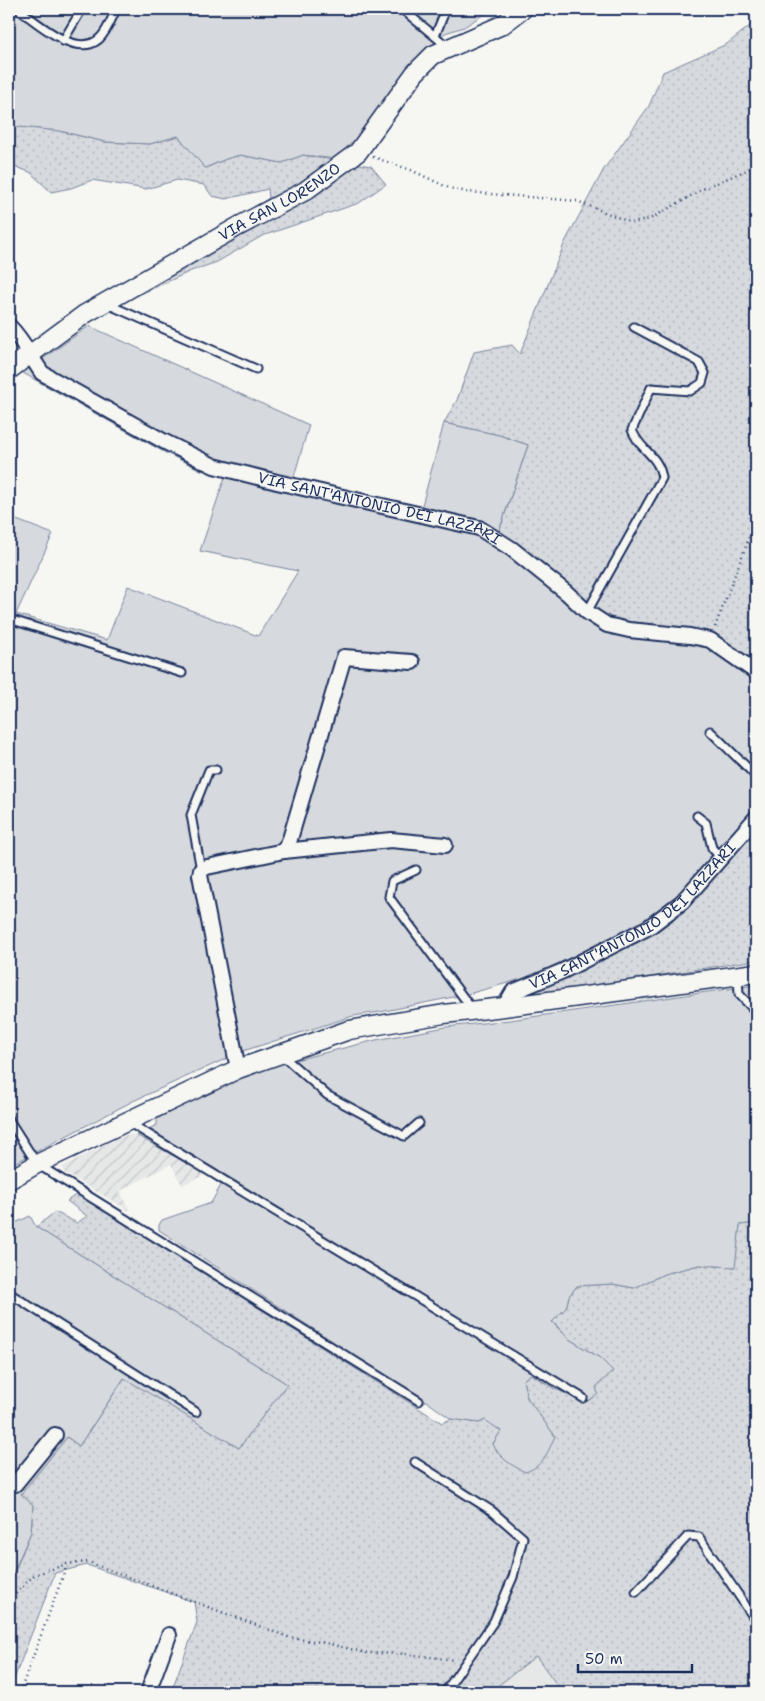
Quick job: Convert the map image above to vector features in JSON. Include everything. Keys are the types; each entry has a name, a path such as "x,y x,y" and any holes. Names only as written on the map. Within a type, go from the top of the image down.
{"street":[{"name":"VIA SAN LORENZO","path":"9,370 85,314 305,190 358,152 415,73 434,55 441,42 502,25 523,9"},
{"name":"VIA SANT'ANTONIO DEI LAZZARI","path":"9,326 22,339 30,356 42,373 165,442 214,466 479,528 512,549 567,593 587,612 607,625 629,630 690,636 710,640 756,672"},
{"path":"284,851 290,839 344,657 412,662"},
{"name":"VIA SANT'ANTONIO DEI LAZZARI","path":"504,1007 513,992 563,971 649,927 682,902 756,818"},
{"path":"238,1068 200,875 201,870 207,867 284,851 391,840 445,845"},
{"name":"VIA SANT'ANTONIO DEI LAZZARI","path":"9,1180 37,1164 238,1068 349,1030 473,1010 756,973"},
{"path":"9,1480 15,1484 56,1435"},
{"path":"148,1692 170,1634"}],"lane":[{"path":"18,9 63,41 85,46 99,39 116,9"},
{"path":"63,41 82,9"},
{"path":"402,9 441,42"},
{"path":"441,42 446,9"},
{"path":"104,303 256,369"},
{"path":"587,612 662,478 661,470 656,461 635,439 632,430 647,394 651,388 690,391 702,383 705,373 699,362 634,327"},
{"path":"9,619 182,673"},
{"path":"710,731 756,776"},
{"path":"201,870 191,814 209,770 216,770"},
{"path":"697,816 706,823 712,848 721,858"},
{"path":"416,870 392,881 389,897 473,1010"},
{"path":"738,976 739,994 756,1012"},
{"path":"280,1054 328,1095 404,1136 419,1123"},
{"path":"9,1120 37,1164 419,1401"},
{"path":"126,1121 583,1398"},
{"path":"9,1293 196,1412"},
{"path":"415,1462 492,1512 523,1538 513,1577 494,1621 445,1692"},
{"path":"636,1592 688,1536 699,1537 756,1621"}],"path":[{"path":"358,152 411,170 449,188 467,192 577,201 632,223 650,220 703,189 756,166"},
{"path":"710,640 756,520"},
{"path":"9,1601 34,1575 67,1564 88,1562 292,1638 321,1642 367,1653 407,1654 465,1662"},
{"path":"20,1692 67,1564"}],"shaded area":[{"path":"9,9 492,9 464,27 445,33 411,67 364,131 335,159 303,155 282,163 240,155 205,168 178,136 150,144 105,142 60,131 9,126"},
{"path":"756,21 756,668 721,642 621,624 603,615 499,532 528,445 499,435 444,423 457,400 474,352 512,345 520,354 565,242 604,169 649,106 663,72 727,44"},
{"path":"9,126 60,131 105,142 150,144 178,136 206,168 241,155 282,163 303,155 371,166 386,184 359,203 262,236 217,262 191,271 121,303 269,198 268,189 226,199 212,196 204,185 177,180 146,189 92,180 71,188 51,192 30,172 9,165"},
{"path":"89,326 309,425 293,480 421,509 444,423 499,435 528,445 495,543 579,613 614,635 702,645 719,650 756,678 756,814 678,898 646,922 529,977 468,994 353,1016 243,1051 133,1101 9,1166 9,517 53,534 16,614 107,640 128,586 258,636 298,571 200,551 225,477 201,470 164,452 23,373"},
{"path":"756,829 756,960 536,995 534,993 534,990 639,942 676,918 717,875"},
{"path":"756,985 756,1223 740,1225 735,1267 699,1265 664,1274 634,1288 612,1284 577,1286 569,1296 566,1308 552,1322 569,1339 600,1358 613,1371 596,1387 598,1394 588,1401 555,1389 531,1374 523,1380 527,1398 555,1436 541,1463 531,1470 525,1472 502,1457 493,1444 501,1431 485,1420 479,1423 451,1419 159,1230 162,1220 211,1203 221,1185 206,1174 136,1135 157,1125 157,1119 224,1083 263,1068 376,1040 446,1027 510,1020"},
{"path":"124,1135 136,1135 206,1174 182,1185 171,1164 120,1191 130,1211 65,1173 62,1167"},
{"path":"77,1194 442,1423 451,1419 479,1423 485,1419 501,1431 493,1444 555,1436 527,1398 523,1380 531,1374 555,1389 588,1401 596,1387 612,1371 600,1358 569,1339 552,1321 566,1308 569,1296 577,1286 612,1284 634,1288 664,1274 699,1265 734,1267 740,1225 756,1223 756,1679 737,1692 562,1692 536,1656 490,1692 171,1692 197,1622 194,1602 87,1565 55,1573 9,1692 9,1572 14,1573 31,1532 33,1506 21,1494 67,1437 79,1446 125,1377 239,1448 287,1384 36,1227 55,1212 77,1223 87,1216 67,1201"},
{"path":"30,1216 36,1227 287,1384 239,1448 124,1378 79,1446 67,1437 21,1494 33,1505 31,1532 13,1573 9,1572 9,1226"},
{"path":"536,1656 562,1692 490,1692"}]}
